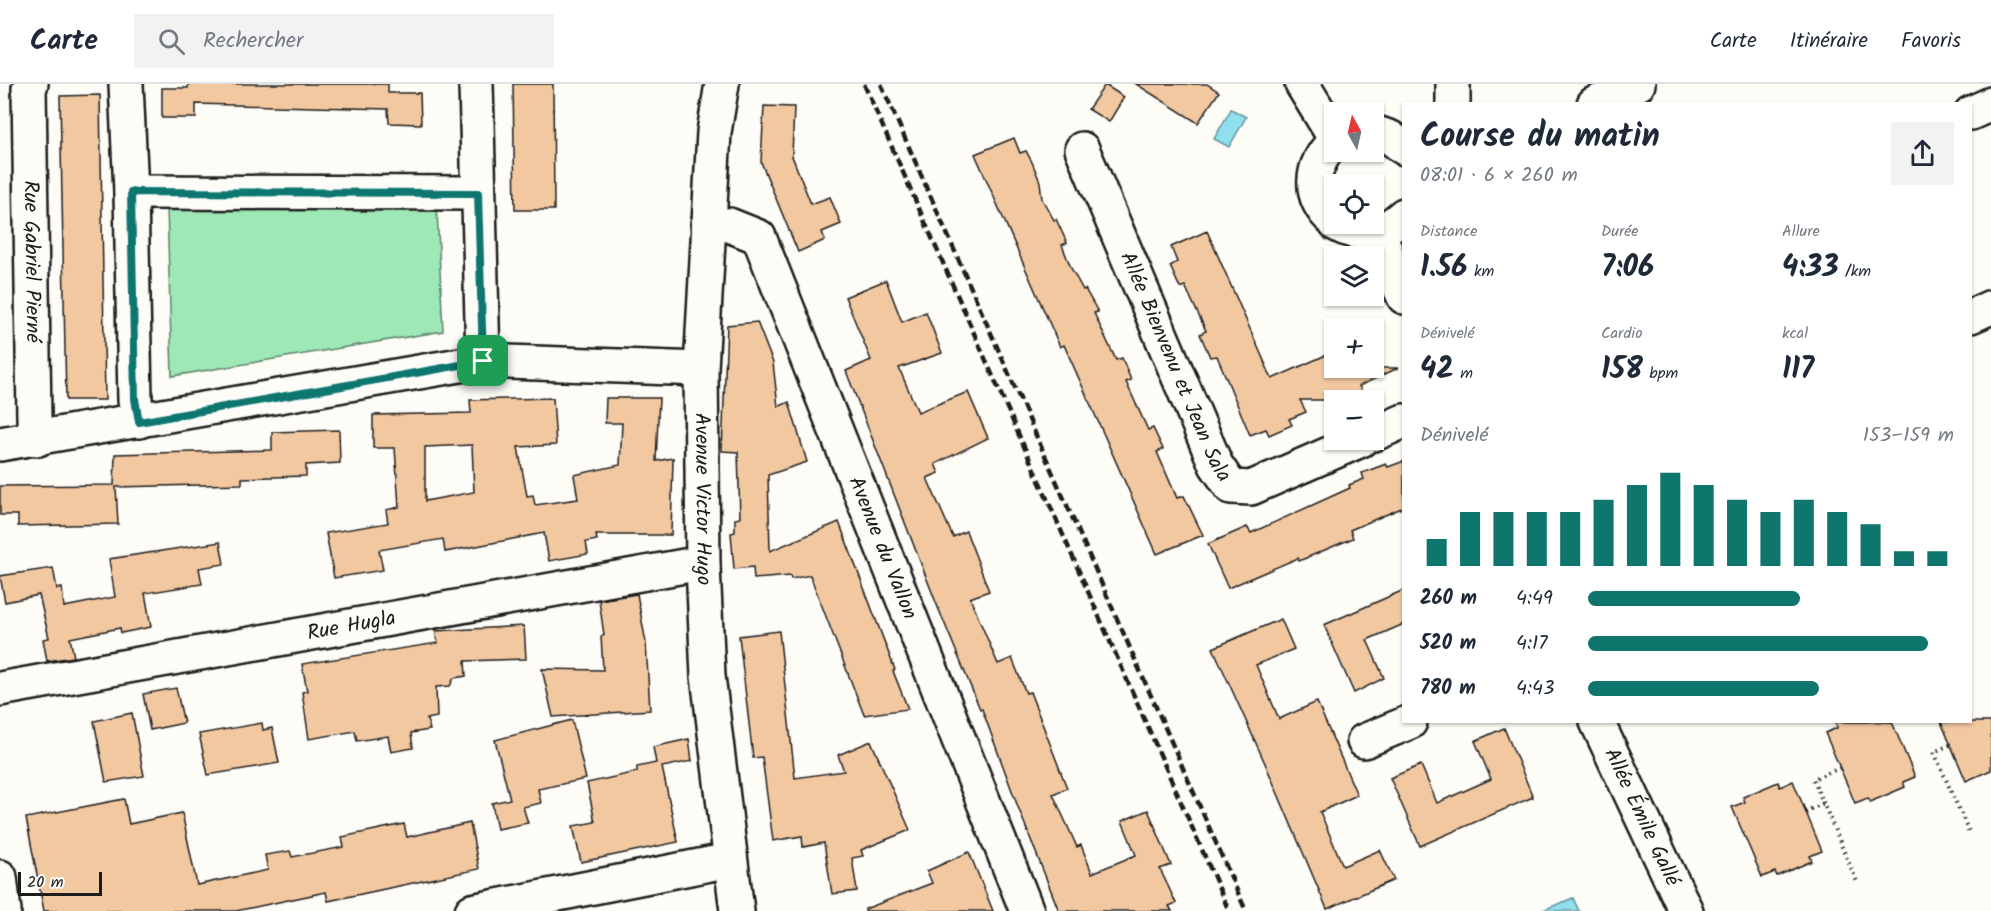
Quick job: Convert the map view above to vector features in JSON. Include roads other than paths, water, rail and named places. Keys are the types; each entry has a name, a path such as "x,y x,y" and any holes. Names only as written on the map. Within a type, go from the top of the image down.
{"street":[{"name":"Rue Gabriel Pierné","path":"31,84 29,88 34,418 38,439"},
{"path":"126,84 131,192 135,399 139,422"},
{"path":"476,84 483,361"},
{"name":"Avenue Victor Hugo","path":"722,84 714,132 701,369 703,566 708,676 737,911"},
{"path":"1302,84 1324,121"},
{"path":"1453,84 1453,102"},
{"path":"1598,102 1638,84"},
{"path":"1972,113 1991,104"},
{"path":"1384,136 1402,146"},
{"name":"Allée Bienvenu et Jean Sala","path":"1082,149 1216,465 1231,487 1251,488 1338,450"},
{"path":"1324,153 1318,162 1315,176 1315,190 1324,212"},
{"path":"131,192 478,193"},
{"path":"1392,223 1393,273 1402,293"},
{"name":"Avenue du Vallon","path":"708,224 729,225 759,237 1027,911"},
{"path":"1972,316 1991,307"},
{"path":"0,444 139,422 483,361 701,369"},
{"path":"1384,430 1402,422"},
{"name":"Rue Hugla","path":"0,689 690,566 703,566"},
{"path":"1364,741 1408,723"},
{"name":"Allée Émile Gallé","path":"1597,723 1686,911"},
{"path":"471,911 730,860"},
{"path":"0,877 4,911"}],"water":[{"path":"1231,109 1246,117 1229,147 1214,139"},
{"path":"1573,898 1579,911 1541,911"}],"railway":[{"path":"864,84 1229,911"},
{"path":"881,84 1246,911"}]}
